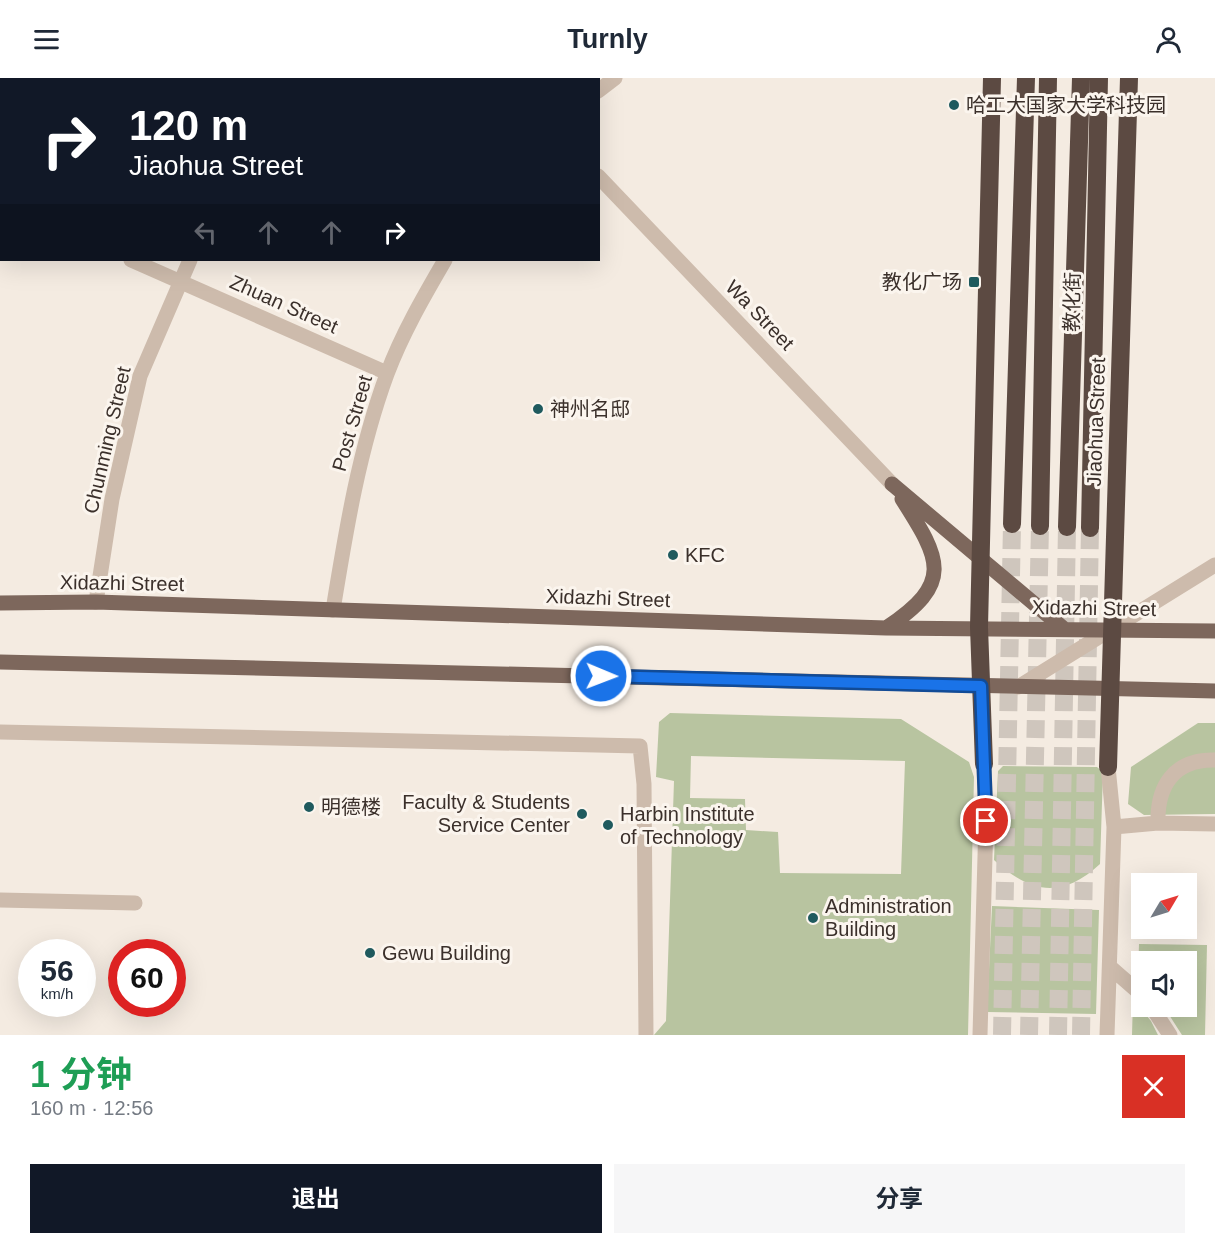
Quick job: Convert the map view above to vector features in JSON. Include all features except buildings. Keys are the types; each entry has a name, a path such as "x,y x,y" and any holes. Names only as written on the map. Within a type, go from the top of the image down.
{"highway":[{"path":"984,764 979,627 992,78"},
{"path":"1012,524 1026,78"},
{"path":"1040,526 1048,78"},
{"name":"Jiaohua Street","path":"1067,527 1081,78"},
{"name":"教化街","path":"1090,528 1099,78"},
{"name":"Jiaohua Street","path":"1108,767 1129,78"}],"main road":[{"path":"892,484 1063,628"},
{"path":"886,628 921,602 929,592 934,569 929,543 892,484"},
{"name":"Xidazhi Street","path":"0,603 96,603 886,628 1113,628 1215,631"},
{"path":"0,662 1215,692"}],"street":[{"path":"600,89 615,78"},
{"name":"Wa Street","path":"600,178 892,484"},
{"name":"Zhuan Street","path":"133,261 387,373"},
{"name":"Chunming Street","path":"96,603 112,499 140,376 190,261"},
{"name":"Post Street","path":"333,610 348,515 387,373 414,313 444,261"},
{"path":"1018,687 1215,565"},
{"path":"0,732 640,746 644,784 646,1035"},
{"path":"1158,823 1158,802 1161,791 1176,771 1195,762 1215,760"},
{"path":"980,1035 986,821 984,764"},
{"path":"1107,1035 1114,827 1108,767"},
{"path":"1114,827 1158,823 1215,824"},
{"path":"0,900 135,903"},
{"path":"1110,967 1131,985"},
{"path":"1158,1017 1170,1035"}],"green space":[{"path":"670,713 901,719 969,762 974,777 968,1035 654,1035 666,1021 674,781 656,777 659,722","holes":["691,756 905,761 901,874 780,873 778,832 746,830 745,799 690,798"]},
{"path":"1198,723 1215,723 1215,814 1144,815 1128,804 1131,767"},
{"path":"1003,766 1097,767 1103,772 1100,864 1073,883 1047,888 1021,880 994,860 998,771"},
{"path":"992,906 1099,910 1096,1014 987,1012"},
{"path":"1139,944 1207,945 1205,1035 1182,1035 1170,1017 1197,1017 1197,951 1139,951"},
{"path":"1132,1017 1148,1017 1158,1035 1132,1035"}],"tunnel":[{"path":"1002,1035 1012,524"},
{"path":"1029,1035 1040,526"},
{"path":"1058,1035 1067,527"},
{"path":"1081,1035 1090,528"}],"place":[{"name":"哈工大国家大学科技园","path":"954,105"},
{"name":"教化广场","path":"974,282"},
{"name":"神州名邸","path":"538,409"},
{"name":"KFC","path":"673,555"},
{"name":"明德楼","path":"309,807"},
{"name":"Faculty & Students Service Center","path":"582,814"},
{"name":"Harbin Institute of Technology","path":"608,825"},
{"name":"Administration Building","path":"813,918"},
{"name":"Gewu Building","path":"370,953"}],"route":[{"path":"601,676 981,686 986,821"}]}
